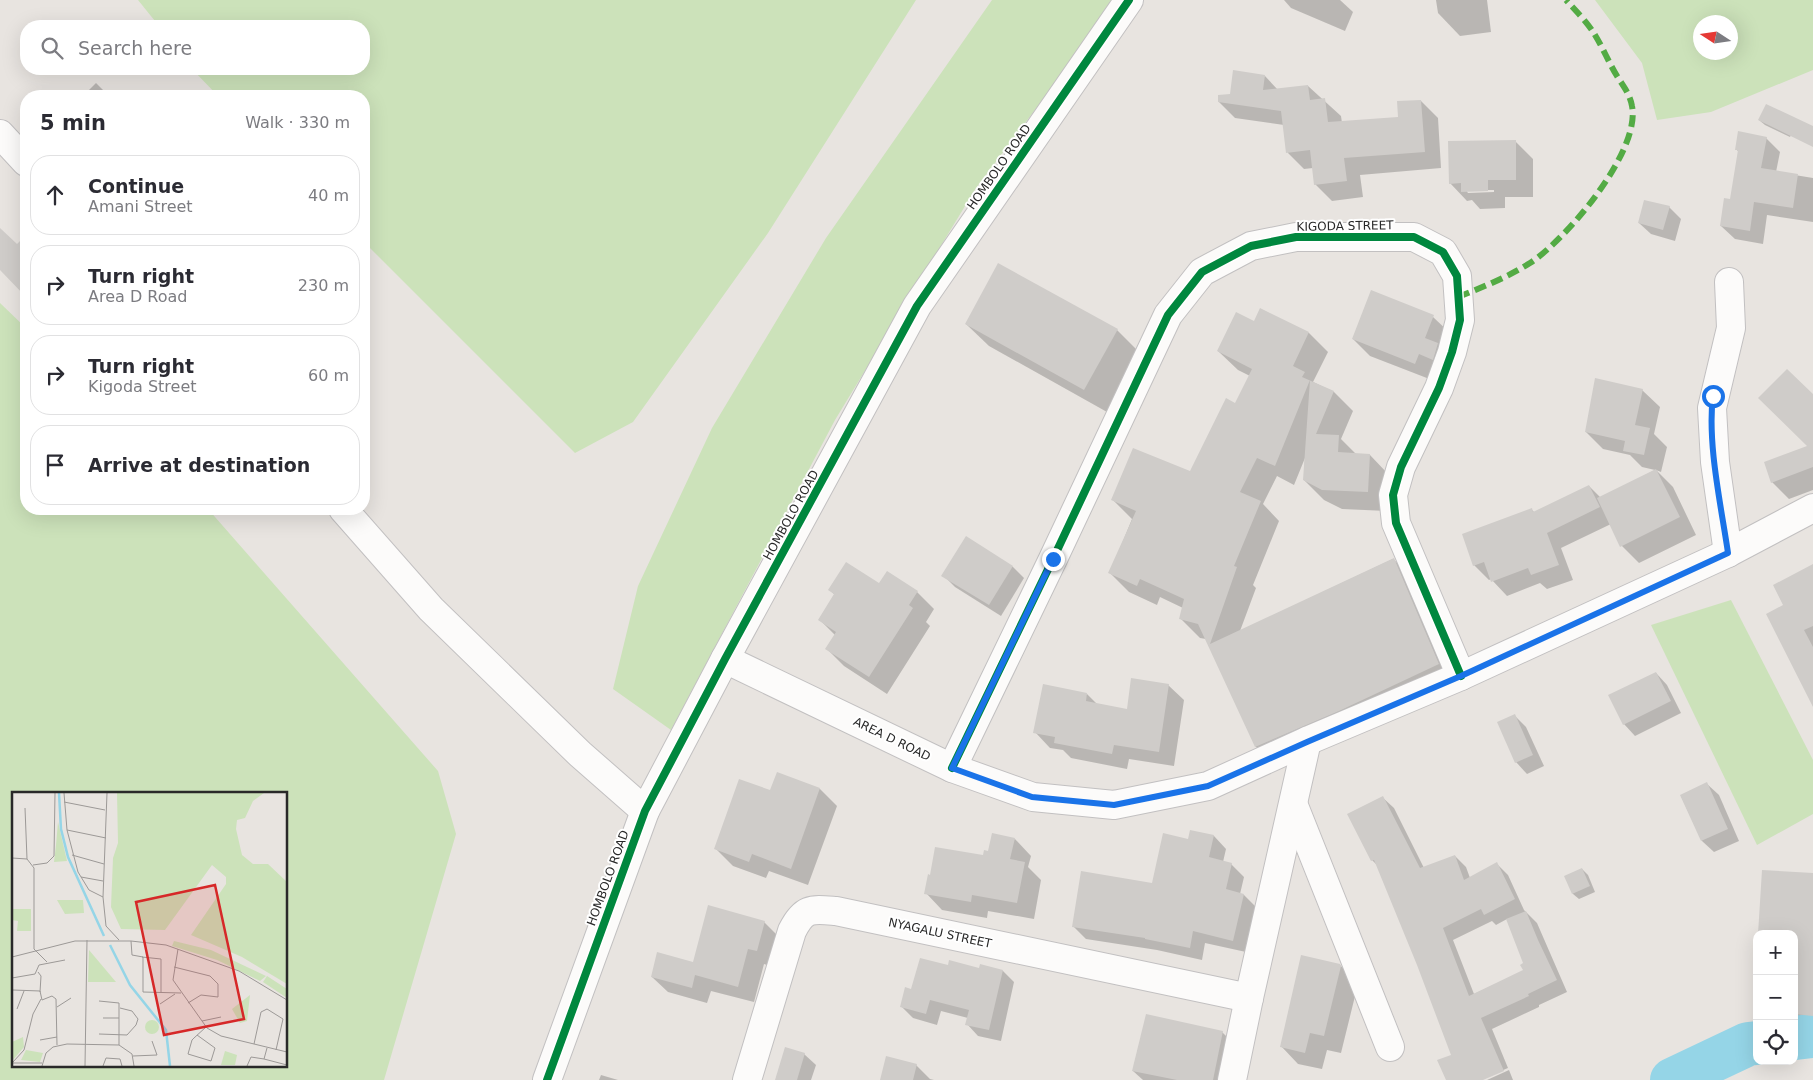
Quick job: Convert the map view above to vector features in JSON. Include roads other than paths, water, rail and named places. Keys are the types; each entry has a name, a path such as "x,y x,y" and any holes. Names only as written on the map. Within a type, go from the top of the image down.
{"street":[{"name":"HOMBOLO ROAD","path":"547,1080 645,811 725,659 917,306 1129,0"},
{"path":"0,134 20,156"},
{"name":"KIGODA STREET","path":"952,768 1168,315 1202,272 1251,246 1296,237 1414,237 1443,252 1457,276 1460,320 1452,352 1439,388 1401,468 1393,495 1396,523 1461,676"},
{"path":"1728,553 1714,462 1712,408 1731,328 1732,310 1729,282"},
{"name":"AREA D ROAD","path":"725,659 952,768 1032,797 1114,805 1208,786 1461,676 1728,553 1813,508"},
{"path":"348,515 431,609 580,754 645,811"},
{"path":"1232,1080 1307,742"},
{"path":"1294,806 1334,912 1390,1047"},
{"name":"NYAGALU STREET","path":"747,1080 792,931 798,920 805,913 815,909 836,911 1249,998"}],"waterway":[{"path":"1798,1038 1813,1036"},
{"path":"1672,1080 1748,1044 1753,1043"}]}
